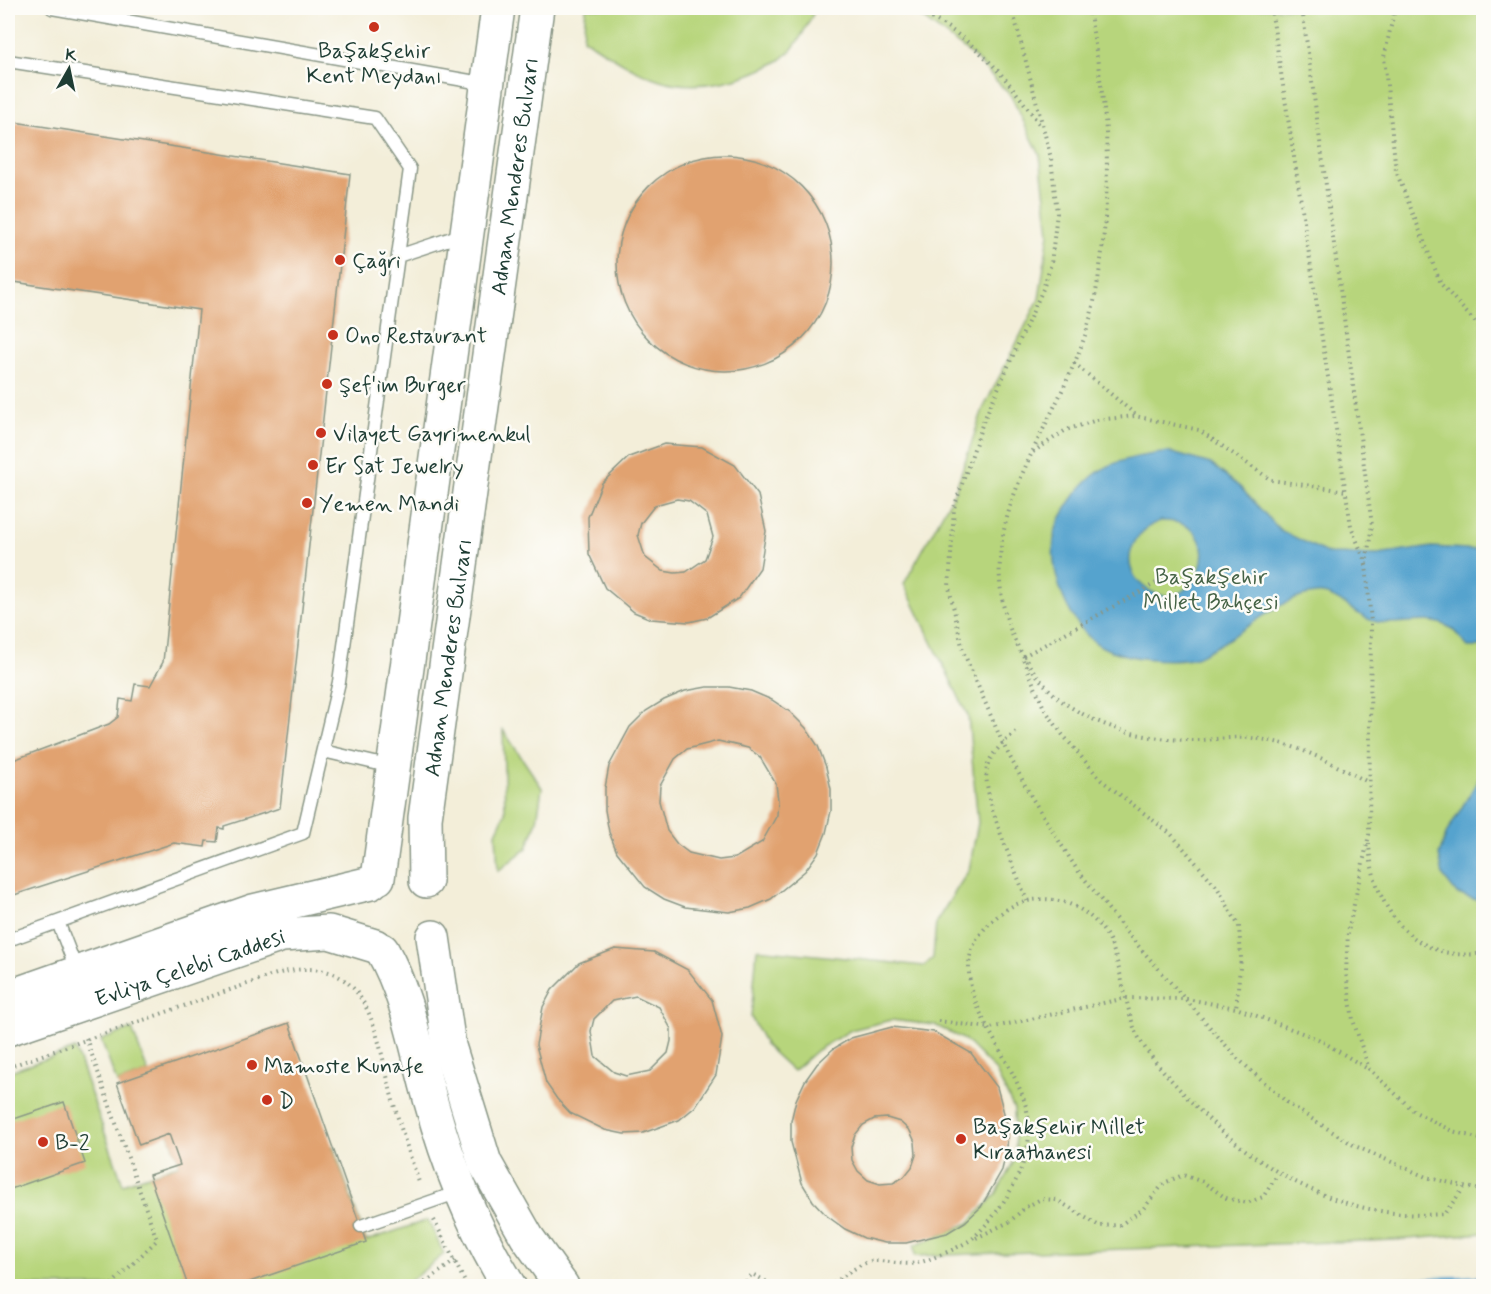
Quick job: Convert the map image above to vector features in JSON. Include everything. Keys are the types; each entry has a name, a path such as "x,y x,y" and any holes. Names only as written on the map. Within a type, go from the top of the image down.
{"main road":[{"name":"Adnan Menderes Bulvarı","path":"374,881 468,233 498,8"},
{"name":"Adnan Menderes Bulvarı","path":"426,881 426,806 537,8"},
{"path":"509,1287 483,1240 461,1191 430,1101 410,1016 393,970 378,948 364,934 359,919 359,903 374,881 388,873 409,873 426,881 435,892 440,907 439,923 433,937 449,1046 485,1163 526,1237 562,1287"},
{"name":"Evliya Çelebi Caddesi","path":"8,997 253,911 374,881"},
{"name":"Evliya Çelebi Caddesi","path":"8,1029 282,935 329,932 378,948"},
{"path":"378,948 398,954 413,951 433,937"}],"lane":[{"path":"52,8 488,84"},
{"path":"8,61 375,118 410,170 339,682 303,833 8,940"},
{"path":"398,256 468,233"},
{"path":"323,751 392,767"},
{"path":"58,922 78,972"},
{"path":"361,1226 461,1191"}],"path":[{"path":"910,8 957,31 977,47 1012,85 1042,127"},
{"path":"1012,8 1056,186 1057,221 1051,264 1032,317 974,446 959,487 951,531 949,576 954,620 966,659 1003,744 1032,798 1090,888 1237,1058 1259,1080 1298,1110 1355,1146 1390,1163 1464,1188 1484,1191"},
{"path":"1089,8 1105,120 1105,222 1090,318 1074,363 1007,511 998,562 1002,609 1044,708 1095,772 1171,834 1217,887 1239,926 1241,958 1236,1008"},
{"path":"1271,8 1346,491 1352,526 1366,564"},
{"path":"1302,8 1372,525 1366,564 1371,622 1368,782 1370,863 1389,912 1409,936 1433,949 1466,956 1484,953"},
{"path":"1395,8 1384,57 1396,171 1442,284 1484,332"},
{"path":"1074,363 1138,417"},
{"path":"1032,453 1065,430 1097,420 1138,417 1199,430 1271,480 1310,488 1346,491"},
{"path":"1022,657 1156,583"},
{"path":"1022,657 1064,703 1106,726 1151,739 1249,738 1286,744 1368,782"},
{"path":"1016,732 1003,744 987,766 986,790 1027,901"},
{"path":"1369,835 1364,865 1353,900 1346,973 1353,1020 1369,1069"},
{"path":"972,1239 1003,1202 1023,1164 1030,1127 1027,1103 973,997 967,964 977,936 1002,912 1027,901 1061,900 1088,913 1108,936 1136,1031 1165,1073 1209,1120 1278,1174 1341,1203 1417,1216 1444,1214 1464,1188"},
{"path":"8,1067 289,970 321,969 337,975 351,984 369,1009 396,1110 427,1203 467,1287"},
{"path":"938,1021 990,1028 1126,998 1187,999 1236,1008 1318,1040 1369,1069 1415,1112 1452,1131 1484,1140"},
{"path":"75,1006 158,1240 110,1287"},
{"path":"829,1287 870,1261 917,1263 1009,1222 1041,1199 1057,1200 1099,1226 1120,1225 1143,1209 1164,1183 1183,1175 1203,1182 1226,1198 1246,1203 1263,1197 1278,1174"},
{"path":"420,1287 483,1240"},
{"path":"742,1287 752,1274 775,1287"}],"green space":[{"path":"586,8 816,8 796,43 780,60 737,78 690,85 660,80 640,72 583,38"},
{"name":"Başakşehir Millet Bahçesi","path":"885,8 1483,8 1483,1233 1395,1240 915,1256 914,1246 969,1223 996,1194 1016,1157 1014,1109 995,1070 965,1040 935,1025 891,1020 851,1030 817,1050 793,1071 766,1046 751,1017 757,949 924,966 933,958 936,922 969,870 978,823 968,716 904,584 955,491 983,409 1039,299 1049,233 1040,155 1011,96 973,56 921,17"},
{"path":"503,730 542,788 537,821 527,848 498,871 496,833 505,813"},
{"path":"132,1029 148,1072 245,1176 333,1146 366,1241 428,1220 444,1254 404,1286 8,1286 8,1072 75,1049 123,1184 180,1164 147,1073 117,1083 101,1040"}],"water":[{"path":"1169,452 1211,464 1240,487 1280,530 1329,554 1377,555 1432,547 1483,550 1483,647 1468,647 1452,629 1439,623 1419,621 1388,623 1368,619 1343,603 1323,594 1303,596 1277,607 1229,639 1196,657 1160,660 1133,657 1099,645 1087,635 1067,605 1055,569 1053,551 1055,534 1070,501 1092,477 1117,463","holes":["1160,521 1184,525 1197,536 1202,551 1200,568 1192,583 1179,593 1162,595 1143,586 1131,568 1130,558 1136,540 1142,532"]},
{"path":"1483,772 1484,900 1480,901 1457,894 1443,876 1439,855 1447,832"}],"building":[{"path":"8,121 350,174 280,808 224,826 224,829 219,828 217,842 206,841 205,847 174,843 8,897 8,762 109,724 118,717 120,699 132,701 135,684 150,686 163,662 199,310 8,281"},
{"path":"725,155 746,157 776,168 801,187 820,212 831,242 833,263 831,284 820,314 801,339 776,358 746,369 725,371 704,369 674,358 649,339 630,314 619,284 617,263 619,242 630,212 649,187 674,168 704,157"},
{"path":"664,444 702,447 735,465 758,495 766,531 760,568 739,598 707,618 689,622 651,619 634,612 605,588 589,554 588,517 602,483 629,457","holes":["677,499 689,501 707,515 713,537 705,559 686,572 663,571 645,557 638,535 641,523 655,505"]},
{"path":"707,687 729,687 751,691 772,700 790,712 806,728 818,746 826,767 831,789 831,811 818,853 805,871 771,899 750,908 729,912 685,907 664,899 645,887 617,852 609,832 605,810 605,788 609,766 630,727 646,711 685,691","holes":["718,741 748,748 760,757 776,784 777,815 762,842 735,858 719,860 689,853 677,844 667,831 659,801 660,786 675,759 687,749"]},
{"path":"615,949 654,952 688,970 712,1000 722,1037 716,1075 695,1107 679,1120 643,1133 624,1134 605,1130 570,1113 546,1083 536,1045 543,1007 552,990 579,963","holes":["636,996 659,1007 671,1029 671,1041 668,1053 650,1071 626,1076 614,1072 595,1056 591,1031 594,1019 612,1001"]},
{"path":"289,1023 366,1242 238,1286 188,1286 149,1175 180,1165 169,1134 139,1145 117,1083"},
{"name":"Başakşehir Millet Kıraathanesi","path":"892,1027 934,1032 971,1053 997,1087 1008,1128 1007,1149 1002,1170 981,1207 965,1222 947,1233 906,1243 885,1243 864,1238 845,1229 827,1216 813,1201 802,1183 791,1142 791,1121 796,1100 817,1064 833,1049 851,1038","holes":["887,1118 900,1122 910,1131 915,1142 916,1155 912,1167 904,1177 893,1183 880,1184 868,1180 858,1171 852,1160 851,1147 855,1135 863,1125 874,1119"]},
{"name":"B-2","path":"64,1102 85,1163 8,1190 8,1121"}],"waterway":[{"path":"1305,1286 1484,1279"}],"place":[{"name":"Başakşehir Kent Meydanı","path":"374,27"},
{"name":"Çağri","path":"340,260"},
{"name":"Ono Restaurant","path":"333,335"},
{"name":"Şef'im Burger","path":"327,384"},
{"name":"Vilayet Gayrimenkul","path":"321,433"},
{"name":"Er Sat Jewelry","path":"313,465"},
{"name":"Yemen Mandi","path":"307,503"},
{"name":"Mamoste Kunafe","path":"252,1065"},
{"name":"D","path":"267,1100"},
{"name":"Başakşehir Millet Kıraathanesi","path":"961,1139"},
{"name":"B-2","path":"43,1142"}]}
